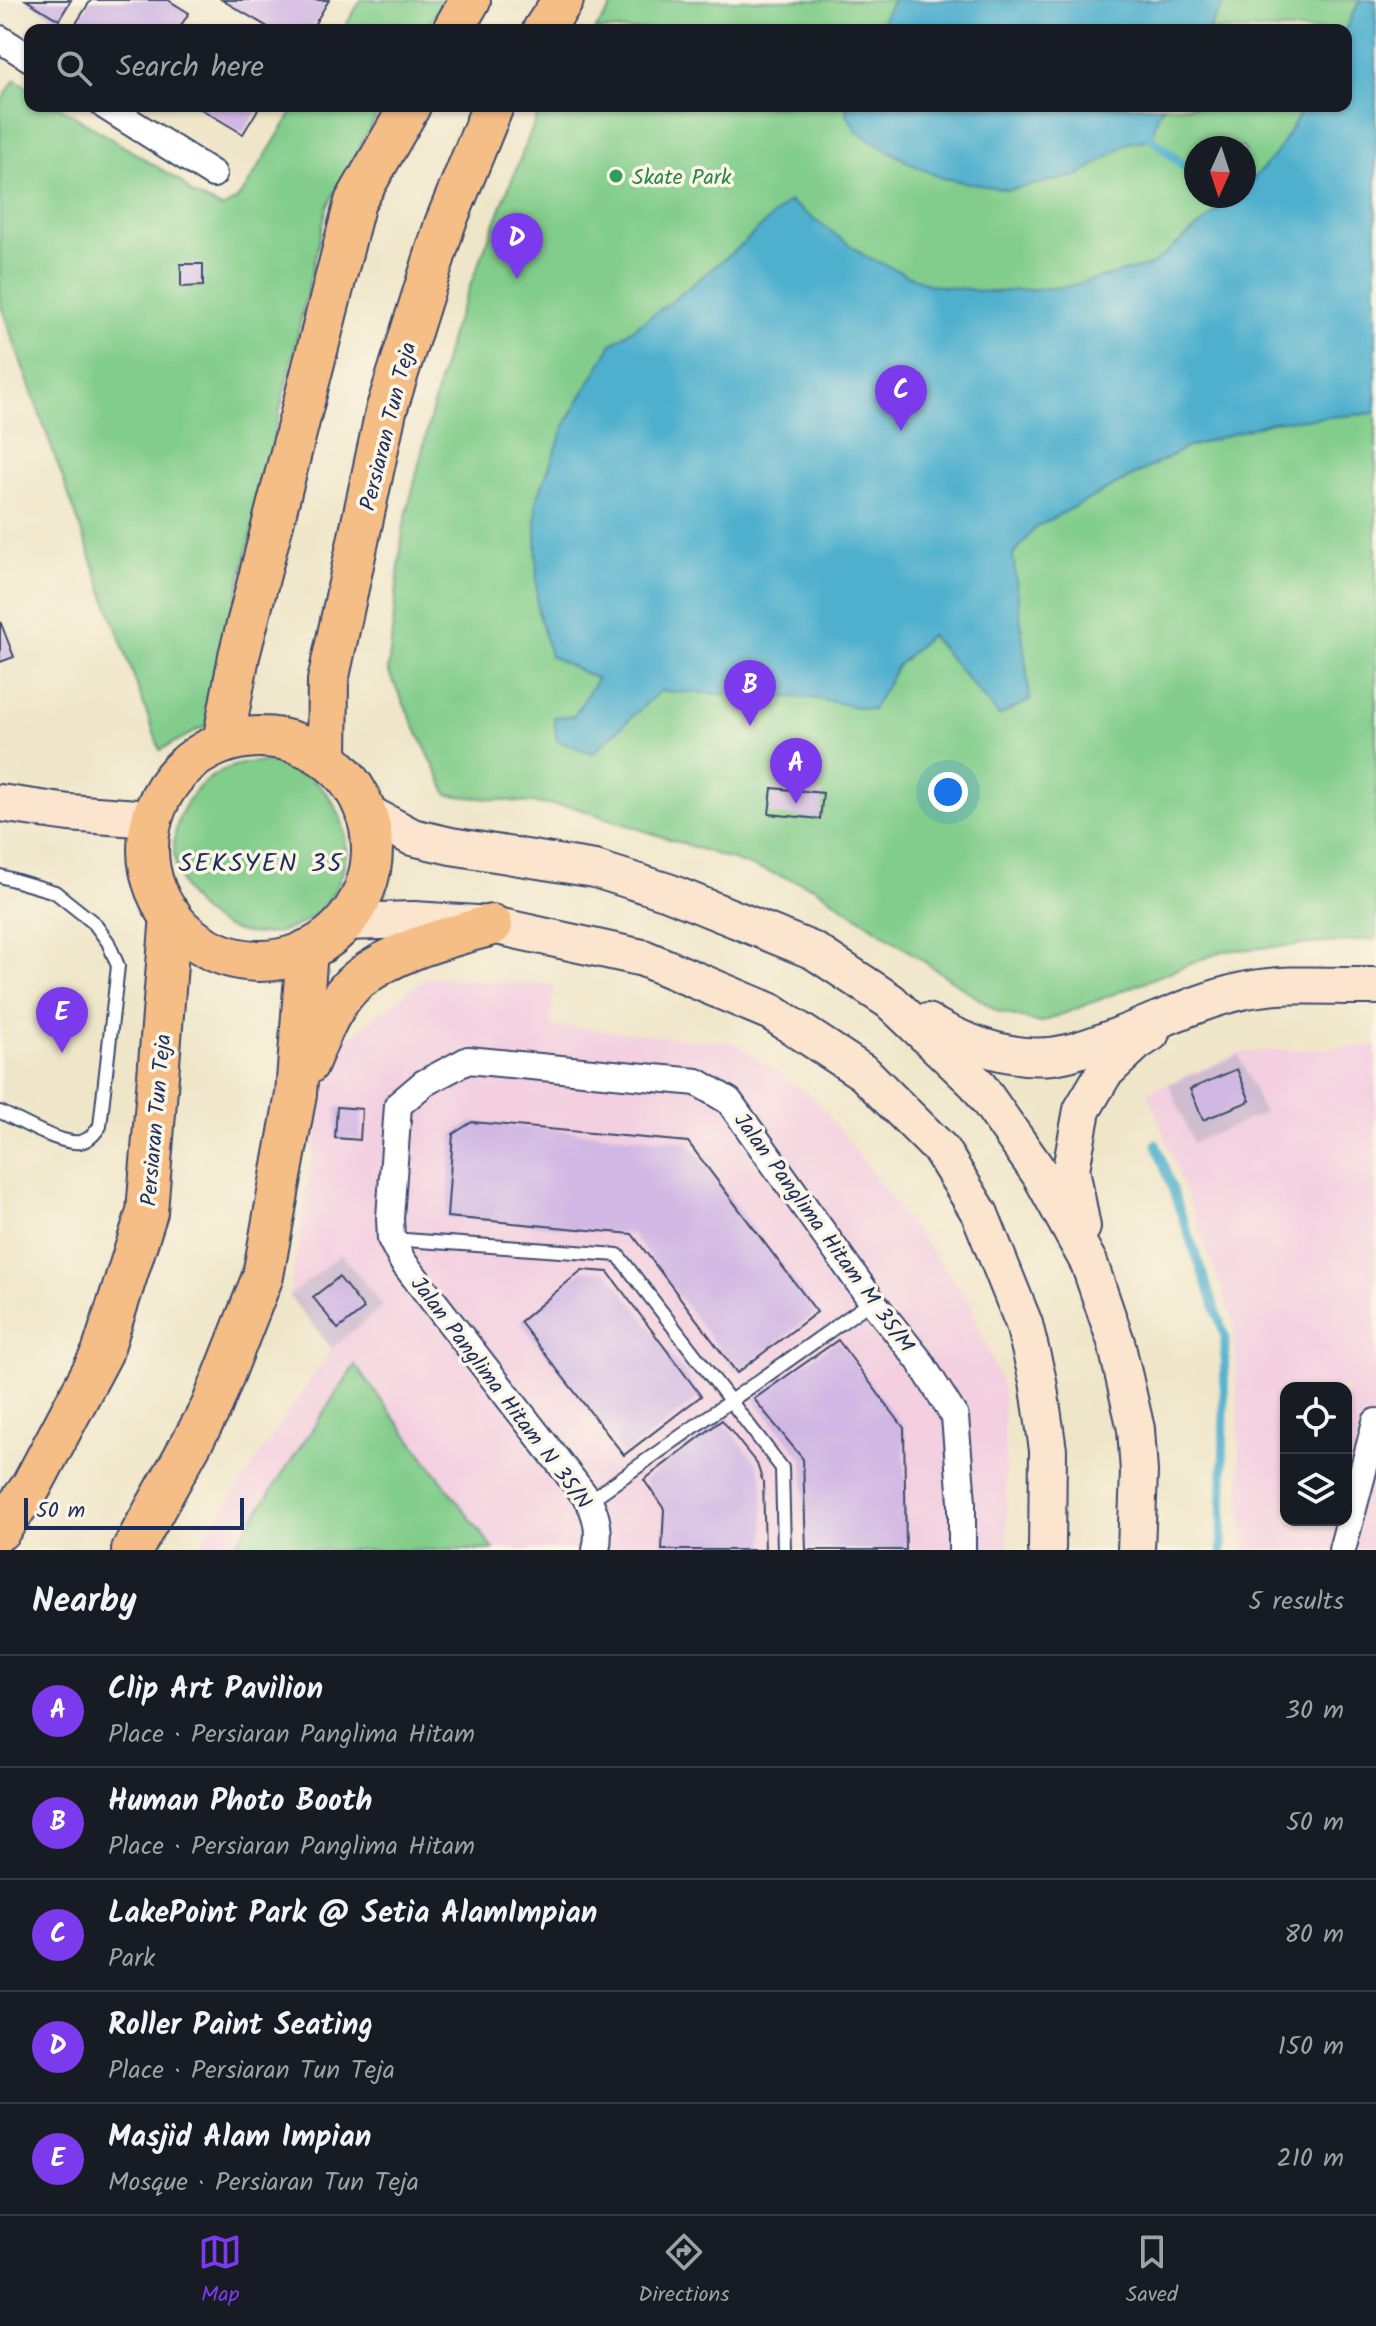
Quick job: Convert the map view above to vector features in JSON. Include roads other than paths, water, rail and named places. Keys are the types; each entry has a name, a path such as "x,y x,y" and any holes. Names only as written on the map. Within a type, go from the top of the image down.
{"main road":[{"path":"456,24 470,0"},
{"path":"547,24 563,0"},
{"path":"223,742 239,656 355,202 407,112"},
{"name":"Persiaran Tun Teja","path":"327,758 328,681 386,411 445,224 491,112"},
{"path":"258,736 294,741 327,758 351,782 367,813 373,847 368,882 353,913 329,938 298,955 264,961 230,957 199,943 158,898 149,873 147,846 151,819 161,794 177,772 198,754 223,742 258,736"},
{"path":"0,803 69,813 151,819"},
{"path":"367,813 412,837 595,869 668,892 814,951 890,1001 978,1048 1022,1055 1066,1053 1197,1005 1248,990 1303,985 1376,986"},
{"name":"Persiaran Tun Teja","path":"0,1530 31,1487 102,1353 147,1212 171,915"},
{"path":"344,922 414,920 492,925 643,958 771,1012 864,1073 941,1150 980,1214 1024,1324 1038,1381 1048,1450 1047,1550"},
{"path":"296,1094 327,1020 358,979 415,947 492,925"},
{"path":"132,1550 211,1408 263,1276 296,1094 307,950"},
{"path":"890,1001 977,1084 1040,1174 1089,1263"},
{"path":"1136,1550 1139,1472 1136,1429 1116,1342 1089,1263 1071,1169 1082,1110 1104,1073 1137,1042 1197,1005"}],"street":[{"path":"0,39 24,54"},
{"path":"115,112 213,174"},
{"name":"Jalan Panglima Hitam M 35/M","path":"391,1239 398,1105 424,1083 468,1060 697,1082 729,1101 872,1301 919,1360 955,1417 962,1502 962,1550"},
{"name":"Jalan Panglima Hitam N 35/N","path":"391,1239 403,1262 589,1501 599,1539 596,1550"},
{"path":"1342,1550 1372,1455 1376,1422"}],"lane":[{"path":"0,876 55,892 94,923 108,942 118,966 100,1126 93,1136 81,1142 64,1141 0,1112"},
{"path":"391,1239 618,1255 782,1468 784,1550"},
{"path":"589,1501 872,1301"}],"water":[{"path":"893,0 1226,0 1212,24 880,24"},
{"path":"1360,0 1376,0 1376,413 1271,422 1186,448 1036,527 1013,555 1030,700 999,716 930,635 898,665 872,710 813,698 660,691 593,753 557,741 554,717 574,716 597,679 550,656 537,607 536,502 566,423 612,344 739,247 789,201 865,256 930,285 990,292 1065,287 1151,265 1221,208 1256,208 1256,176 1276,154 1300,112 1352,112 1352,24 1348,24"},
{"path":"846,112 1160,112 1152,139 1128,143 1081,175 1008,190 942,178 911,164 856,131"}],"waterway":[{"path":"1145,131 1184,166"},
{"path":"1230,208 1231,212"},
{"path":"1156,1144 1225,1336 1222,1550"}],"place":[{"name":"Skate Park","path":"616,176"},
{"name":"Roller Paint Seating","path":"517,279"},
{"name":"LakePoint Park @ Setia AlamImpian","path":"901,431"},
{"name":"Human Photo Booth","path":"750,726"},
{"name":"Clip Art Pavilion","path":"796,804"},
{"name":"Masjid Alam Impian","path":"62,1053"}],"district":[{"name":"SEKSYEN 35","path":"261,862"}]}
